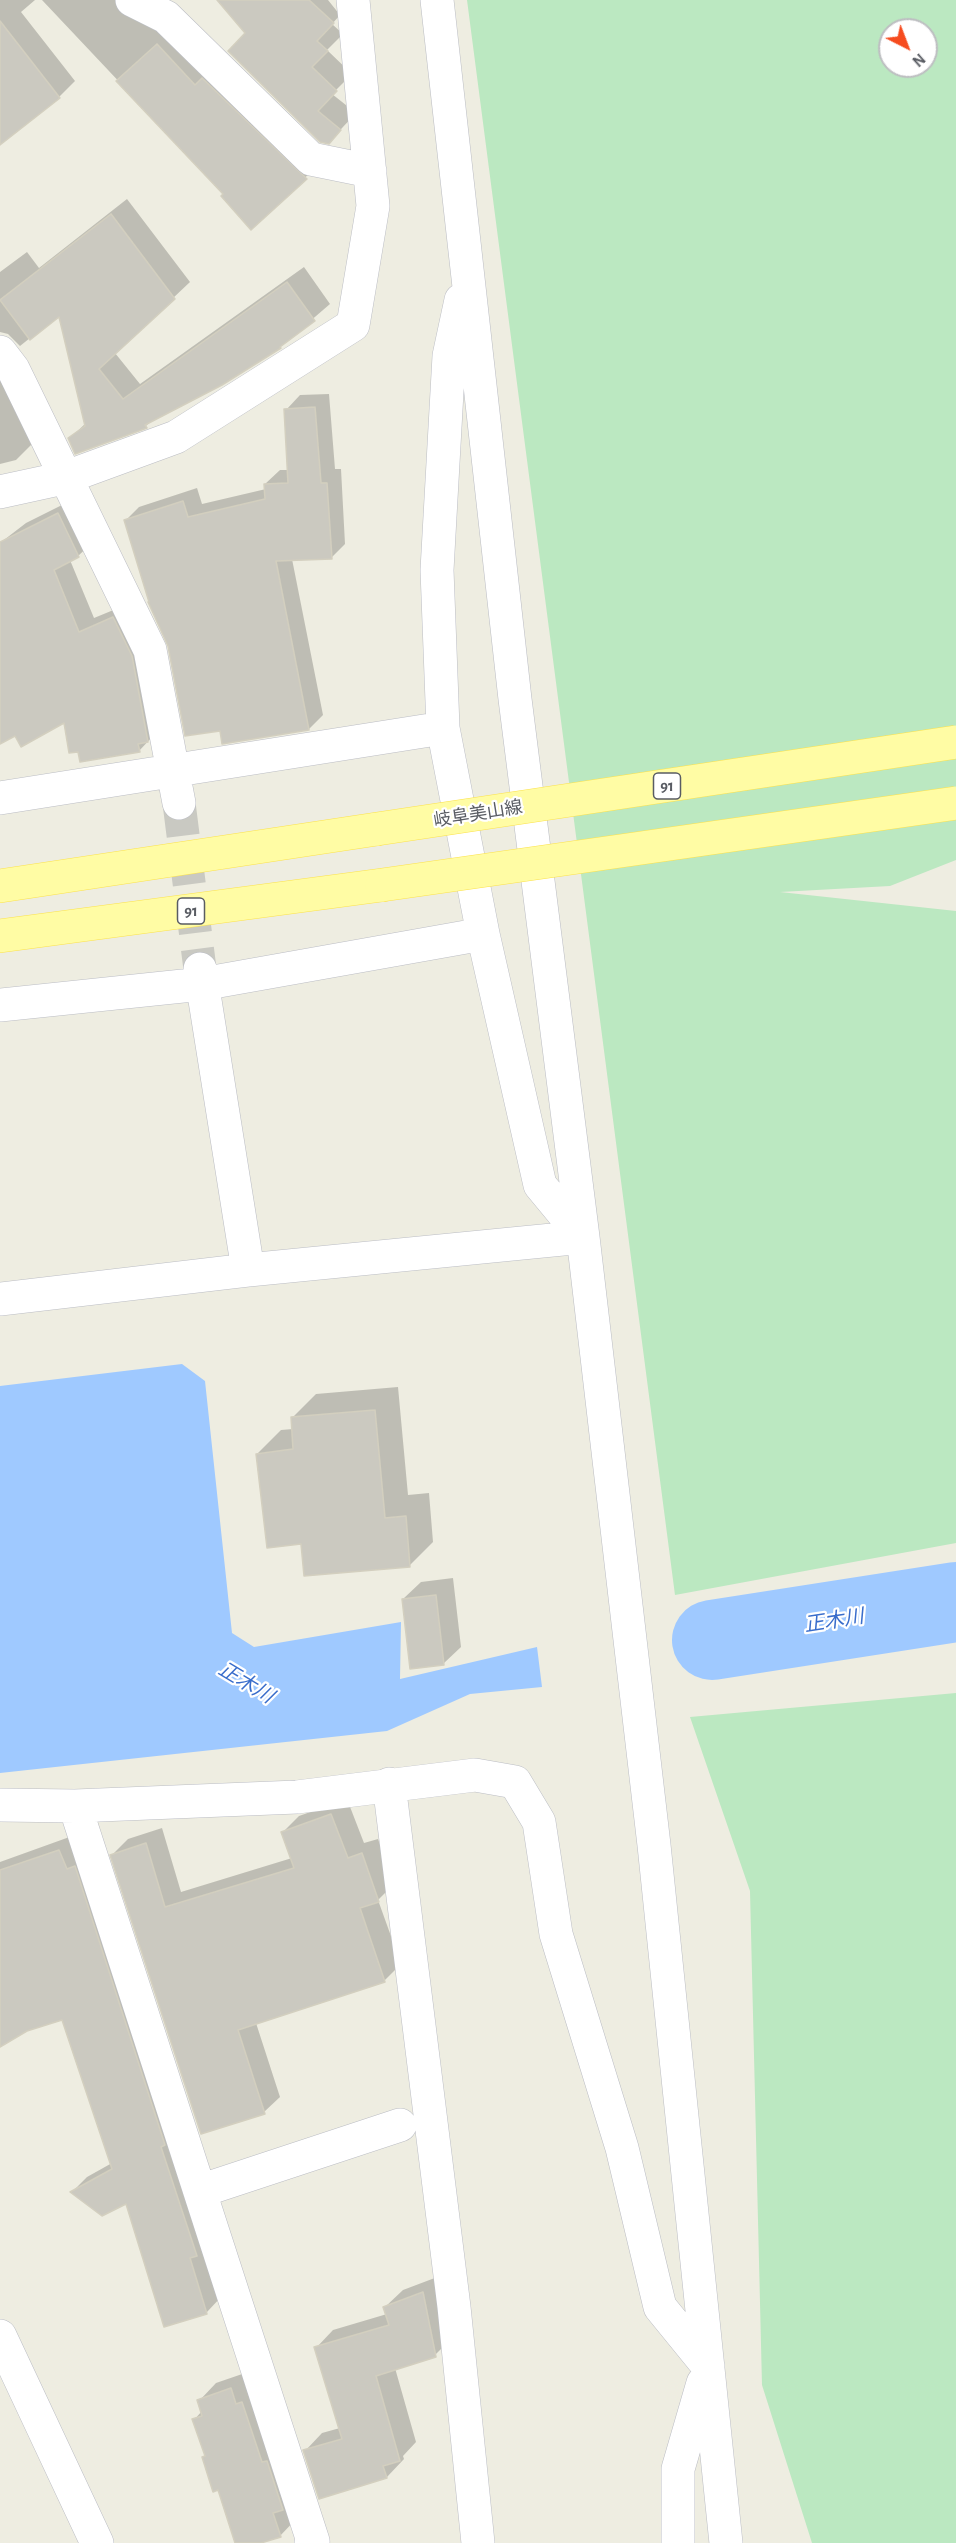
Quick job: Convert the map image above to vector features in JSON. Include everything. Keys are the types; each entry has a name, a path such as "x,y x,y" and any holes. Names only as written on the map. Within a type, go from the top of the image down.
{"main road":[{"name":"岐阜美山線","path":"0,886 956,742"},
{"name":"91","path":"0,936 382,885 956,802"}],"street":[{"path":"132,0 166,17 312,159 370,171"},
{"path":"0,492 64,478 176,437 353,325 373,206 353,0"},
{"path":"437,0 515,699 583,1237 654,1845 726,2543"},
{"path":"467,270 449,356 437,570 443,728 483,934 540,1185 583,1237"},
{"path":"0,352 13,369 64,478 150,650 179,803"},
{"path":"0,798 443,728"},
{"path":"0,1005 483,934"},
{"path":"201,977 248,1270"},
{"path":"0,1299 248,1270 583,1237"},
{"path":"0,1805 75,1806 297,1797 475,1775 515,1782 539,1822 556,1934 622,2148 660,2307 708,2366"},
{"path":"389,1784 454,2307 478,2543"},
{"path":"75,1806 313,2541 311,2543"},
{"path":"200,2191 400,2125"},
{"path":"0,2336 97,2543"},
{"path":"678,2543 678,2469 708,2366"}],"green space":[{"path":"467,0 956,0 956,860 890,886 780,892 956,911 956,1543 675,1595"},
{"path":"956,1693 956,2543 812,2543 762,2385 750,1891 690,1717"}],"water":[{"path":"182,1364 205,1381 232,1633 254,1647 401,1622 400,1679 537,1647 542,1687 470,1694 387,1731 0,1773 0,1386"}],"building":[{"path":"217,0 309,0 334,23 317,41 328,51 312,67 337,91 318,111 341,130 329,144 320,142 228,51 245,33"},
{"path":"0,21 60,98 0,145"},
{"path":"157,44 195,85 202,78 307,179 251,230 221,196 223,194 116,81"},
{"path":"111,214 175,299 99,369 123,399 287,282 315,321 281,348 222,385 145,425 147,428 75,454 68,438 85,426 59,317 30,340 0,300"},
{"path":"315,407 321,483 327,483 332,559 276,561 309,730 222,744 220,731 185,736 168,646 148,602 124,520 183,501 188,517 265,499 264,484 288,483 284,409"},
{"path":"58,513 79,557 54,570 79,632 113,617 132,656 148,742 138,744 140,752 80,762 78,752 69,753 64,723 21,747 15,736 0,744 0,542"},
{"path":"375,1410 385,1518 406,1516 410,1567 304,1576 301,1544 267,1548 256,1454 293,1449 291,1417"},
{"path":"436,1595 444,1665 410,1669 402,1599"},
{"path":"331,1814 348,1858 362,1853 379,1902 360,1908 385,1982 238,2030 265,2114 201,2134 110,1855 146,1843 165,1907 294,1868 281,1832"},
{"path":"59,1850 67,1869 75,1866 165,2145 161,2147 197,2256 190,2258 207,2314 164,2327 126,2204 102,2216 70,2192 112,2169 62,2020 27,2031 0,2047 0,1870"},
{"path":"423,2292 436,2357 376,2376 400,2461 383,2466 387,2478 319,2499 303,2450 342,2439 314,2347 389,2325 383,2307"},
{"path":"231,2388 236,2404 242,2402 262,2462 267,2461 283,2510 273,2513 281,2537 261,2543 235,2543 218,2490 213,2492 202,2457 205,2456 192,2419 202,2416 197,2400"}],"waterway":[{"name":"正木川","path":"712,1640 956,1602"}],"tunnel":[{"path":"179,803 200,969"}]}
